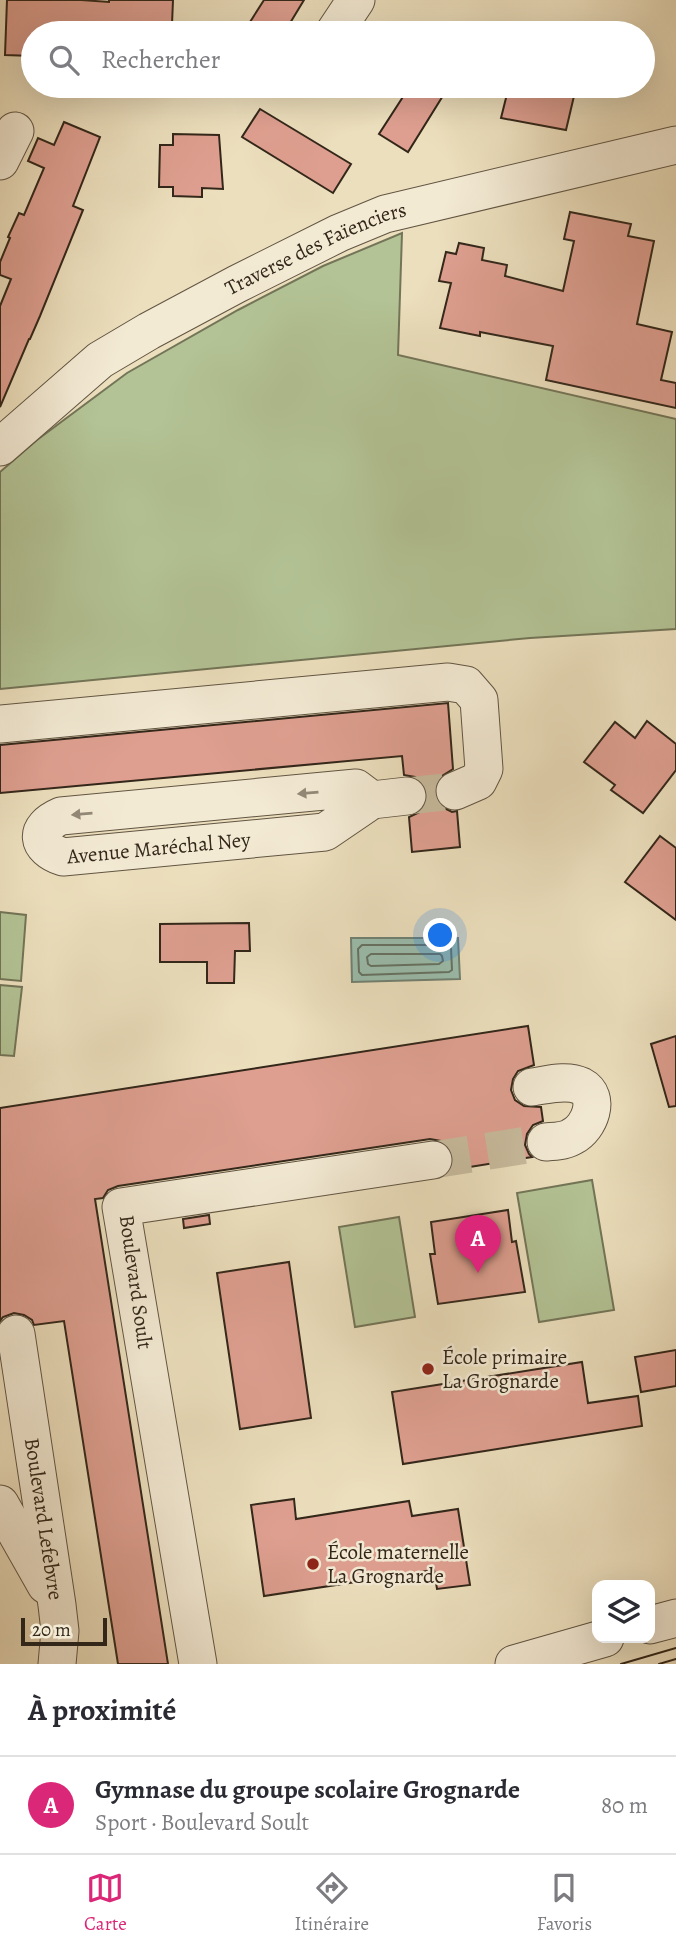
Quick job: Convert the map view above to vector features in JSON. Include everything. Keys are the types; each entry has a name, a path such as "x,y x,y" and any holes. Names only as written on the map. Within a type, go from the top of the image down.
{"street":[{"path":"342,21 356,0"},
{"name":"Traverse des Faïenciers","path":"0,447 100,360 160,325 339,233 385,214 668,147"},
{"path":"0,724 449,682 466,685 479,700 484,769 478,781 455,791"},
{"name":"Avenue Maréchal Ney","path":"356,788 390,798 325,832 63,857 50,853 43,844 41,832 47,822 61,816 356,788"},
{"path":"532,1087 567,1082 583,1087 592,1099 591,1116 583,1129 571,1138 546,1142"},
{"name":"Boulevard Soult","path":"198,1664 121,1207 433,1160"},
{"name":"Boulevard Lefebvre","path":"16,1334 57,1605 60,1631 57,1664"},
{"path":"0,1504 57,1605"},
{"path":"655,1624 676,1618"},
{"path":"514,1664 592,1642"}],"shaded area":[{"path":"402,233 398,355 676,419 676,629 530,638 0,689 0,472 37,440 127,373 238,310 323,266"},
{"path":"0,912 26,915 21,981 0,979"},
{"path":"0,985 22,987 14,1056 0,1055"},
{"path":"592,1180 614,1310 539,1322 517,1193"},
{"path":"399,1217 415,1317 355,1327 339,1227"}],"water":[{"path":"351,938 458,938 460,979 352,982"}],"building":[{"path":"7,0 173,0 172,21 21,21 21,56 5,55"},
{"path":"264,0 304,0 291,21 251,21"},
{"path":"402,98 442,98 408,152 379,134"},
{"path":"506,98 574,98 566,130 501,118"},
{"path":"260,109 351,164 333,193 242,137"},
{"path":"64,122 100,137 73,206 83,210 0,407 0,306 11,279 0,275 0,262 19,213 24,215 44,168 28,161 38,138 54,145"},
{"path":"173,134 219,135 223,189 202,188 202,197 173,196 173,187 159,187 160,145 173,145"},
{"path":"570,212 631,224 628,236 654,241 637,324 672,332 661,380 676,383 676,408 546,380 553,346 480,332 480,336 440,328 451,283 439,281 446,252 456,254 459,243 484,248 482,260 507,265 505,276 563,291 574,241 564,239"},
{"path":"448,703 453,769 439,778 434,789 436,799 442,807 452,812 457,811 460,847 412,852 409,817 420,812 426,804 428,794 423,783 415,777 404,775 402,756 0,793 0,745"},
{"path":"647,721 676,744 676,770 643,813 611,790 615,785 584,762 615,722 635,738"},
{"path":"660,836 676,848 676,920 625,882"},
{"path":"249,923 250,951 235,951 234,983 207,983 207,962 160,962 160,924"},
{"path":"528,1026 534,1065 518,1071 511,1090 515,1100 524,1106 541,1107 543,1121 533,1125 527,1134 525,1145 532,1157 451,1170 454,1158 450,1147 441,1141 430,1139 118,1186 108,1190 103,1198 95,1199 168,1664 118,1664 64,1321 34,1325 32,1320 24,1315 14,1313 0,1321 0,1108"},
{"path":"676,1036 676,1106 669,1107 651,1044"},
{"path":"508,1210 512,1242 516,1241 525,1292 438,1304 430,1254 435,1254 431,1222"},
{"path":"209,1215 210,1224 184,1228 183,1219"},
{"path":"289,1262 311,1418 240,1429 217,1273"},
{"path":"676,1350 676,1386 641,1392 635,1357"},
{"path":"582,1362 588,1403 638,1396 642,1426 403,1464 392,1392"},
{"path":"294,1499 296,1519 409,1501 412,1516 458,1509 470,1585 437,1589 434,1570 264,1596 251,1505"}],"tunnel":[{"path":"407,796 455,791"},
{"path":"433,1160 546,1142"}],"tram line":[{"path":"621,1664 676,1648"},
{"path":"659,1664 676,1659"}],"place":[{"name":"Gymnase du groupe scolaire Grognarde","path":"478,1273"},
{"name":"École primaire La Grognarde","path":"428,1369"},
{"name":"École maternelle La Grognarde","path":"313,1564"}]}
